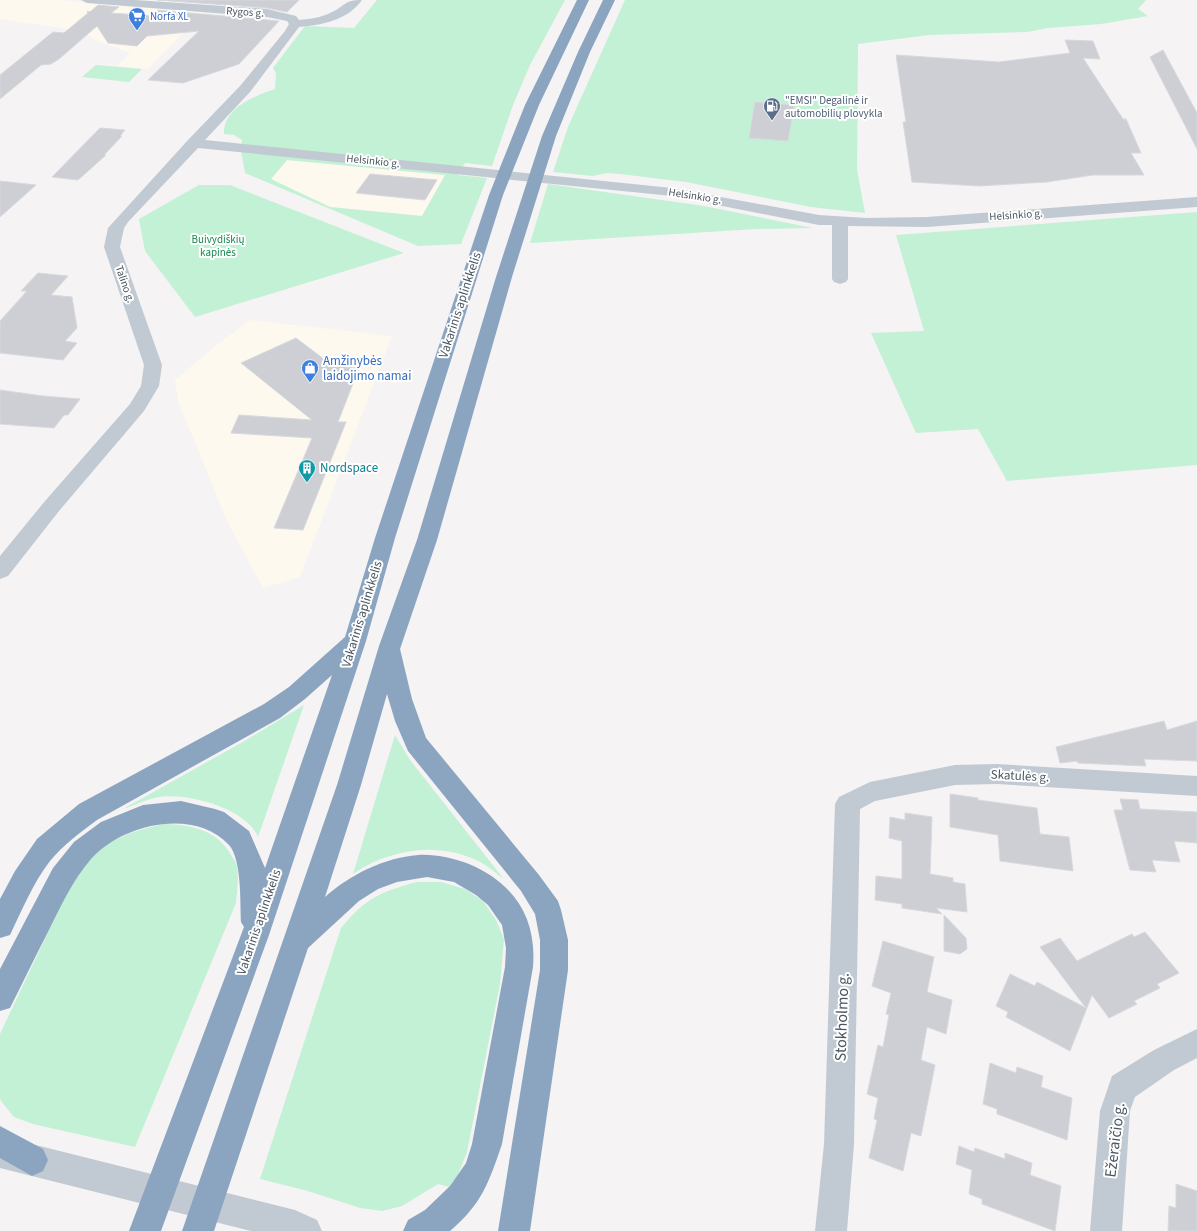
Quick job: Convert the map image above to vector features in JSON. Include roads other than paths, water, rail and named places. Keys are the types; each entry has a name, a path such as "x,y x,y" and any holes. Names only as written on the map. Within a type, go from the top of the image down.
{"highway":[{"name":"Vakarinis aplinkkelis","path":"145,1231 255,935 355,641 388,530 496,195 532,105 583,0"},
{"path":"198,1231 349,784 390,646 427,540 504,277 547,143 584,52 609,0"},
{"path":"0,926 26,876 42,853 63,830 88,812 272,711 297,693 355,641"},
{"path":"390,646 398,694 405,720 417,744 530,883 548,910 554,940 554,970 514,1231"},
{"path":"0,998 62,876 83,850 110,830 143,816 181,812 215,820 240,839 252,869 255,935"},
{"path":"297,941 340,900 368,881 398,869 427,866 461,873 490,887 510,911 519,938 519,969 487,1144 479,1170 465,1194 438,1221 419,1231"},
{"path":"0,1141 32,1160"}],"street":[{"name":"Rygos g.","path":"88,0 289,20 322,20 335,17 344,12 356,0"},
{"name":"Talino g.","path":"0,571 52,506 137,408 150,386 153,365 112,247 112,238 116,228 122,219 257,75 291,32 289,20"},
{"name":"Helsinkio g.","path":"193,143 672,192 798,216 840,222 900,224 1197,202"},
{"path":"840,222 840,279"},
{"name":"Skatulės g.","path":"848,804 870,792 955,775 997,774 1197,786"},
{"name":"Stokholmo g.","path":"831,1231 838,1144 848,804"},
{"name":"Ežeraičio g.","path":"1106,1231 1116,1111 1123,1087 1164,1060 1197,1043"},
{"path":"0,1152 69,1168 301,1229"}],"place":[{"name":"Norfa XL","path":"137,31"},
{"name":"\"EMSI\" Degalinė ir automobilių plovykla","path":"772,121"},
{"name":"Amžinybės laidojimo namai","path":"310,383"},
{"name":"Nordspace","path":"307,483"}],"park label":[{"name":"Buivydiškių kapinės","path":"218,245"}]}
